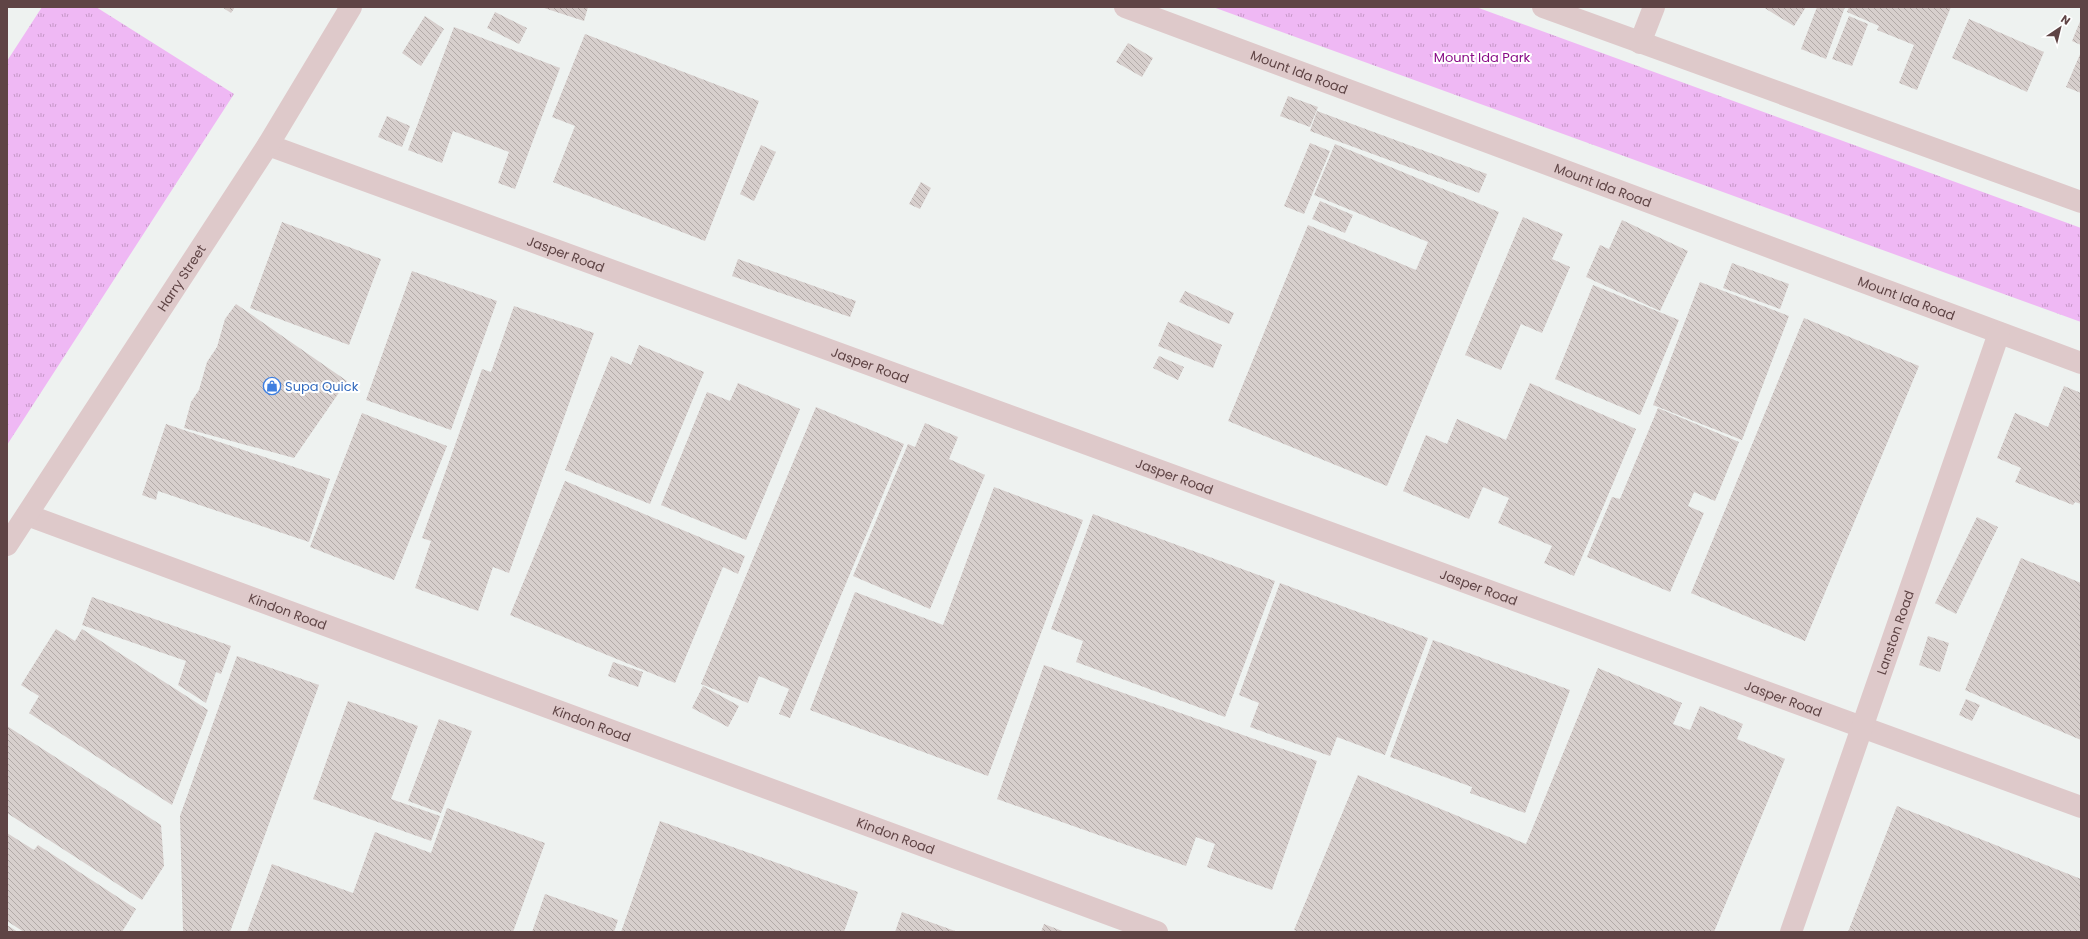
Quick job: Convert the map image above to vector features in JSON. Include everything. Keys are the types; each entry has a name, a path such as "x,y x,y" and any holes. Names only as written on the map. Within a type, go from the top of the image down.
{"street":[{"name":"Harry Street","path":"7,545 268,145 351,7"},
{"name":"Mount Ida Road","path":"1125,7 2081,363"},
{"path":"1543,7 2081,202"},
{"path":"1640,43 1654,7"},
{"name":"Jasper Road","path":"268,145 2081,807"},
{"name":"Lanston Road","path":"1790,932 1999,333"},
{"name":"Kindon Road","path":"26,515 1157,932"}],"green space":[{"path":"42,7 96,7 234,94 7,445 7,61"},
{"name":"Mount Ida Park","path":"1213,7 1476,7 2081,228 2081,322"}],"building":[{"path":"222,7 235,7 231,13"},
{"path":"541,7 588,7 584,21"},
{"path":"1763,7 1806,7 1794,26"},
{"path":"1817,7 1845,7 1826,59 1801,49"},
{"path":"1849,7 1951,7 1917,90 1899,83 1914,45 1877,30 1879,26 1847,12"},
{"path":"495,12 527,28 519,44 487,28"},
{"path":"425,16 444,29 421,66 402,53"},
{"path":"1849,16 1868,24 1852,66 1832,59"},
{"path":"1969,19 2044,52 2027,92 1952,58"},
{"path":"2081,19 2081,45 2072,41"},
{"path":"454,27 560,68 515,189 498,183 509,152 453,131 442,163 408,150"},
{"path":"585,34 759,101 705,241 553,182 575,126 552,117"},
{"path":"1128,43 1153,58 1142,77 1116,62"},
{"path":"2081,52 2081,93 2066,87"},
{"path":"1288,96 1318,107 1310,127 1280,116"},
{"path":"1317,111 1487,174 1479,193 1310,131"},
{"path":"387,116 410,126 402,147 378,137"},
{"path":"1310,143 1330,151 1304,214 1284,206"},
{"path":"1335,144 1499,212 1387,486 1228,421 1308,225 1416,270 1428,242 1314,195"},
{"path":"761,145 776,152 754,201 740,194"},
{"path":"921,182 931,188 920,209 909,204"},
{"path":"1320,201 1353,215 1345,233 1312,219"},
{"path":"1523,217 1563,234 1552,259 1570,267 1542,333 1521,324 1501,370 1465,355"},
{"path":"1622,220 1688,251 1660,311 1586,277 1600,245 1609,249"},
{"path":"282,222 381,259 349,345 250,308"},
{"path":"738,259 856,301 850,317 732,276"},
{"path":"1732,263 1789,284 1780,309 1723,288"},
{"path":"412,271 497,301 451,430 366,400"},
{"path":"1700,282 1789,316 1742,440 1653,405"},
{"path":"1593,285 1679,320 1640,415 1555,379"},
{"path":"1185,291 1234,313 1229,324 1179,302"},
{"name":"Supa Quick","path":"236,304 347,381 294,458 184,428 191,402 199,390 207,362 217,347 225,319"},
{"path":"514,306 594,333 509,573 493,567 478,611 415,588 431,541 422,538 482,369 491,372"},
{"path":"1804,318 1919,366 1805,641 1691,593"},
{"path":"1168,322 1222,345 1213,368 1158,346"},
{"path":"639,345 704,372 650,504 565,470 611,356 631,365"},
{"path":"1159,356 1184,367 1178,380 1153,368"},
{"path":"738,383 800,409 746,540 661,505 707,392 730,401"},
{"path":"1530,383 1636,429 1574,576 1544,563 1552,546 1498,523 1509,498 1483,487 1469,519 1403,491 1426,435 1447,444 1457,419 1506,440"},
{"path":"2064,386 2081,393 2081,504 2075,502 2073,505 2015,482 2021,468 1997,458 2015,413 2048,427"},
{"path":"816,407 904,444 790,718 779,714 789,689 759,676 748,703 701,684"},
{"path":"1658,408 1739,442 1715,501 1694,492 1688,506 1704,513 1670,592 1587,557 1612,497 1620,499"},
{"path":"362,413 447,446 394,580 310,547"},
{"path":"925,423 958,437 949,459 985,475 930,609 853,576 908,444 915,447"},
{"path":"166,424 330,479 309,542 158,491 156,500 142,495"},
{"path":"565,481 745,556 738,574 723,567 675,683 510,615"},
{"path":"994,487 1083,520 988,776 810,710 855,592 943,625"},
{"path":"1093,514 1275,581 1225,717 1076,662 1083,641 1051,629"},
{"path":"1977,517 1998,527 1956,614 1935,603"},
{"path":"2021,558 2081,583 2081,740 1965,690"},
{"path":"1280,583 1428,638 1385,755 1337,737 1330,756 1250,727 1259,703 1239,695"},
{"path":"92,597 231,646 221,674 216,672 206,703 178,685 186,661 82,625"},
{"path":"56,629 75,641 82,629 208,710 172,805 29,713 39,696 21,685"},
{"path":"1928,636 1949,643 1940,672 1919,665"},
{"path":"1433,640 1570,690 1525,813 1470,793 1472,787 1390,757"},
{"path":"237,656 319,685 230,932 183,932 180,816"},
{"path":"613,662 643,672 638,687 608,676"},
{"path":"1044,665 1317,761 1272,890 1207,867 1215,844 1196,837 1186,866 997,799"},
{"path":"1598,668 1682,703 1673,724 1690,730 1700,706 1743,724 1737,739 1785,759 1714,932 1300,932 1294,930 1358,775 1526,844"},
{"path":"703,686 739,706 728,727 692,708"},
{"path":"1966,699 1980,705 1972,721 1959,715"},
{"path":"348,701 418,726 391,799 440,816 431,841 313,799"},
{"path":"439,719 472,731 441,813 408,801"},
{"path":"7,726 161,825 164,866 142,900 7,813"},
{"path":"1897,806 2081,879 2081,932 1848,932"},
{"path":"447,808 545,843 513,932 247,932 272,864 353,893 375,832 431,853"},
{"path":"660,821 858,892 844,932 621,932"},
{"path":"7,833 34,850 38,845 136,909 122,932 24,932 7,921"},
{"path":"545,894 618,920 614,932 532,932"},
{"path":"902,912 958,932 895,932"},
{"path":"1044,924 1065,932 1041,932"},
{"path":"7,925 18,932 7,932"}],"place":[{"name":"Supa Quick","path":"272,386"}]}
